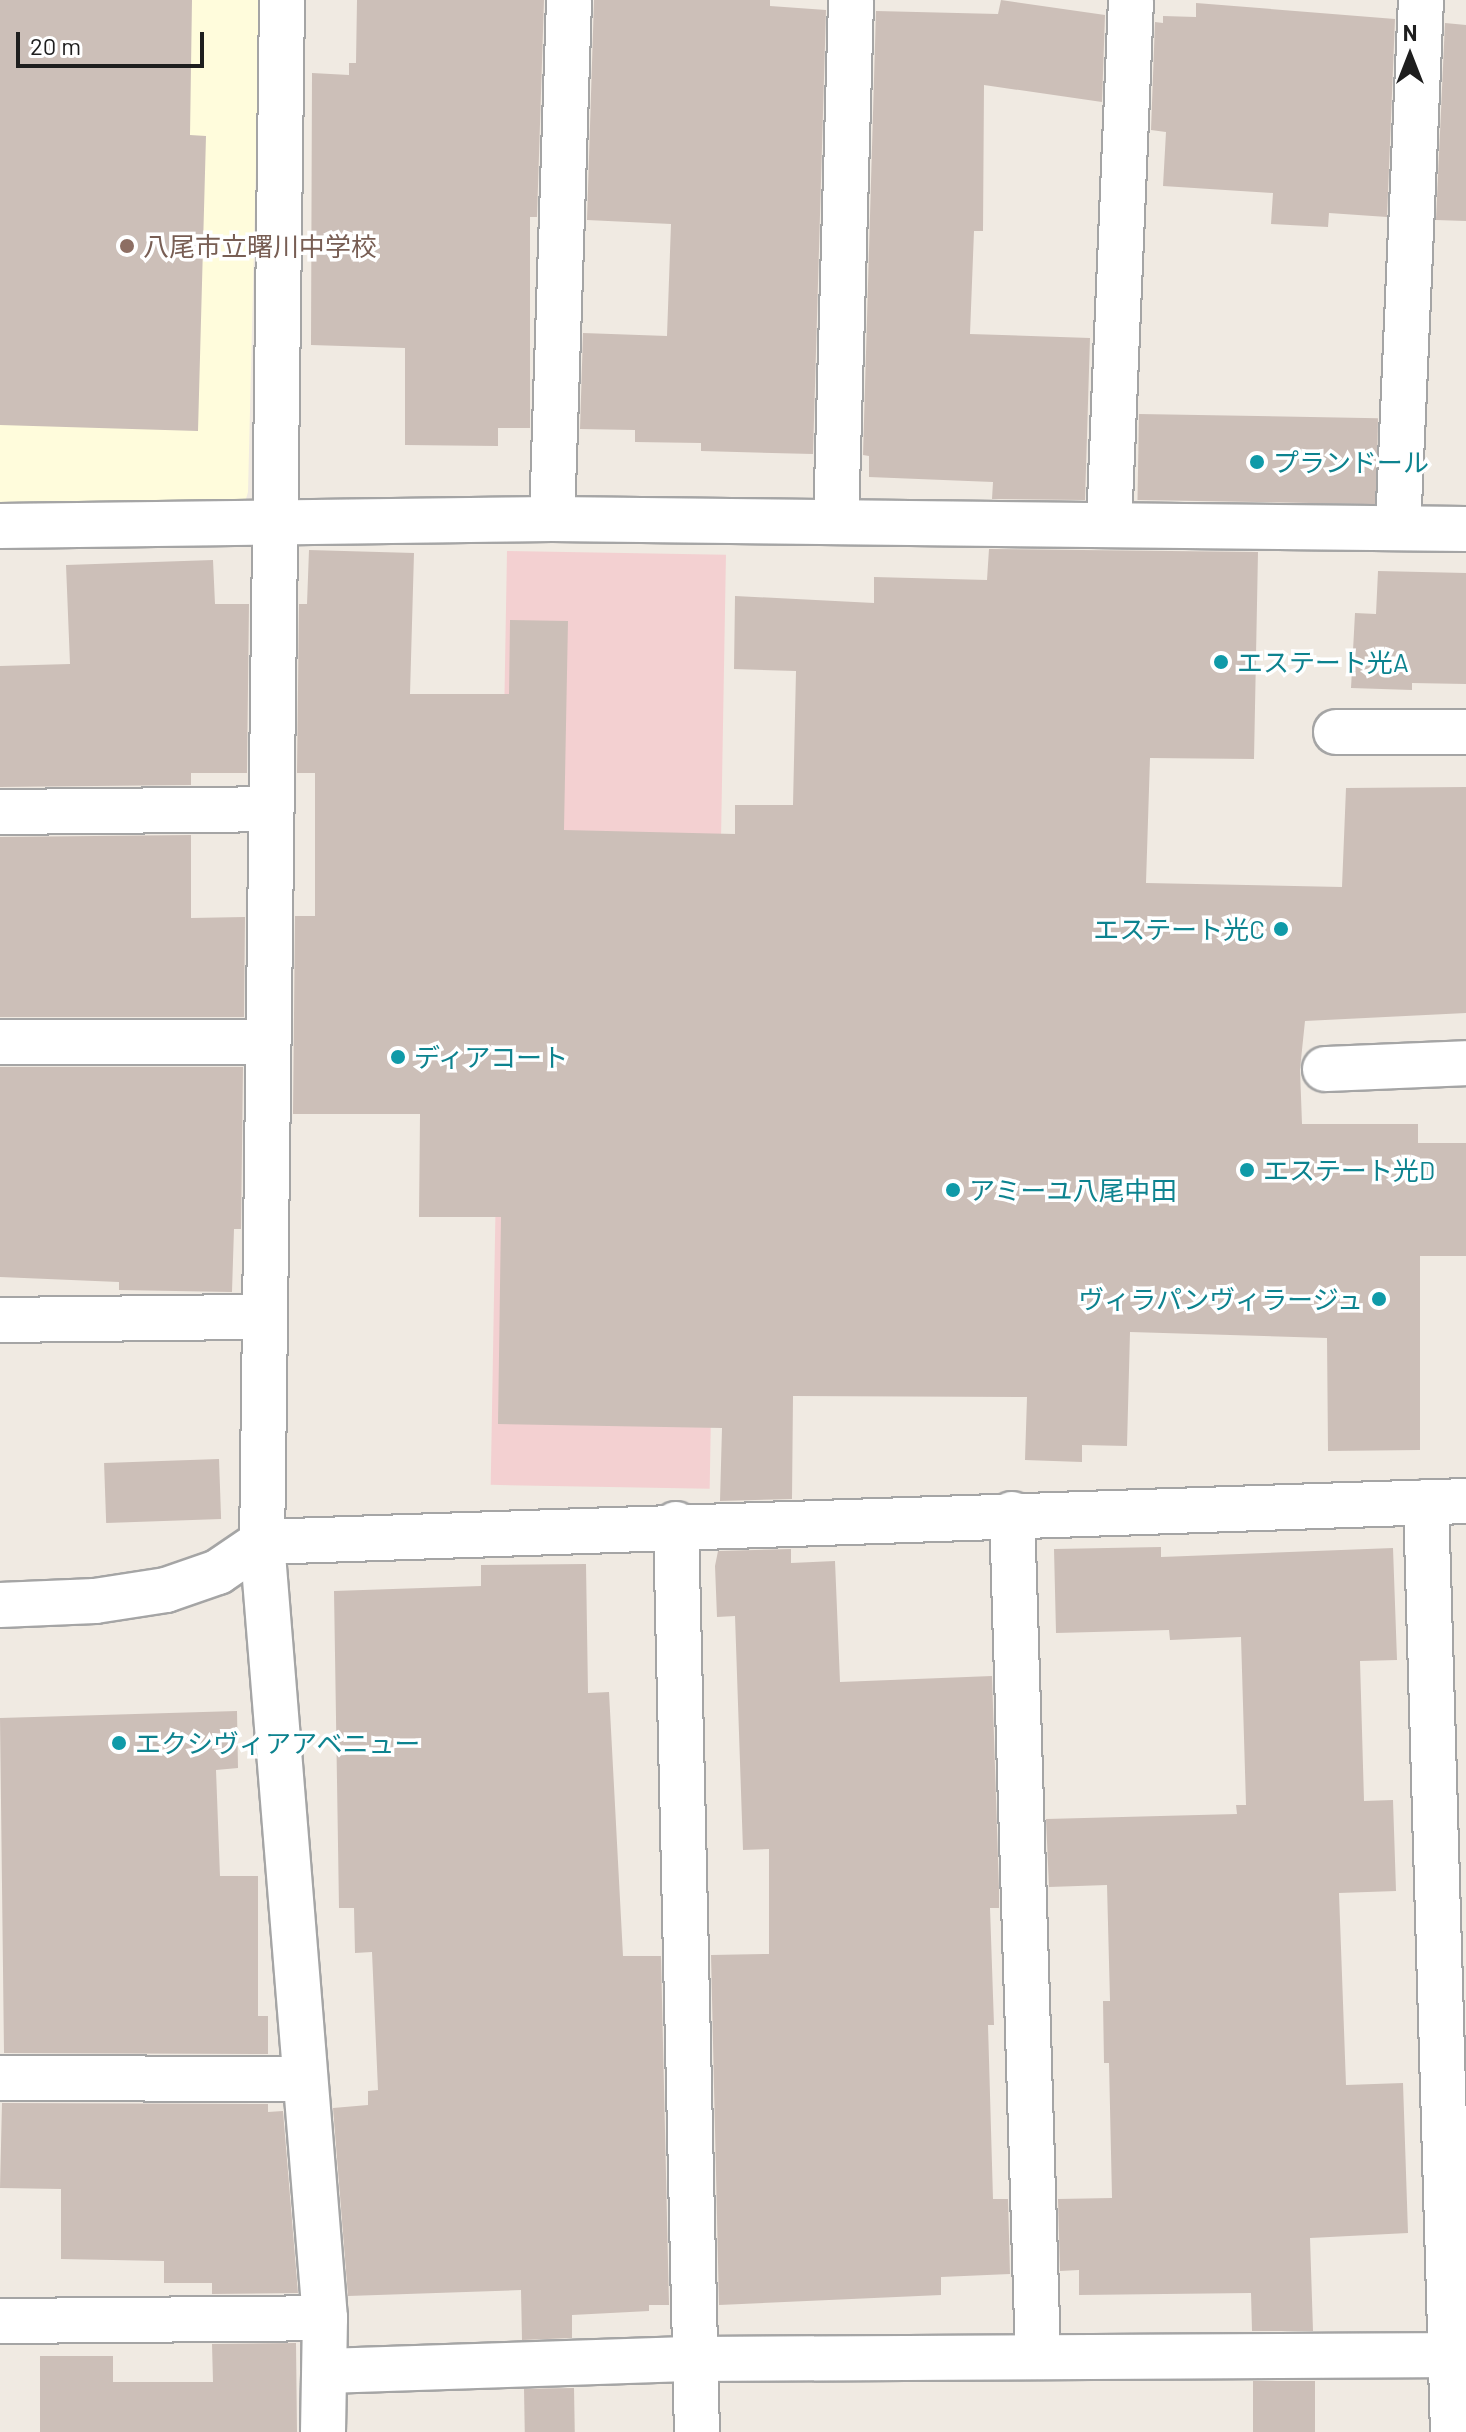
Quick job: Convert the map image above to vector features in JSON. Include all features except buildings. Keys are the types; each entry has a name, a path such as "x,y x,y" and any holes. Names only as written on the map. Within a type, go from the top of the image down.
{"street":[{"path":"282,0 272,519 262,1542 302,2079 325,2318 323,2432"},
{"path":"552,519 569,0"},
{"path":"836,522 851,0"},
{"path":"1109,525 1131,0"},
{"path":"1398,528 1421,0"},
{"path":"0,526 272,519 552,519 1466,529"},
{"path":"1336,732 1466,732"},
{"path":"0,812 270,809"},
{"path":"0,1042 267,1042"},
{"path":"1325,1069 1466,1063"},
{"path":"0,1320 264,1317"},
{"path":"0,1605 95,1601 166,1590 218,1572 262,1542 676,1524 1446,1501 1459,2355 1453,2432"},
{"path":"1012,1514 1038,2357"},
{"path":"676,1524 697,2432"},
{"path":"0,2078 302,2079"},
{"path":"0,2321 325,2318"},
{"path":"326,2371 695,2359 1459,2355"}],"shaded area":[{"name":"八尾市立曙川中学校","path":"0,0 260,0 248,492 243,509 0,514"},
{"path":"507,551 726,555 710,1489 491,1485"}],"place":[{"name":"八尾市立曙川中学校","path":"127,246"},
{"name":"プランドール","path":"1257,462"},
{"name":"エステート光A","path":"1221,662"},
{"name":"エステート光C","path":"1281,929"},
{"name":"ディアコート","path":"398,1057"},
{"name":"エステート光D","path":"1247,1170"},
{"name":"アミーユ八尾中田","path":"953,1190"},
{"name":"ヴィラパンヴィラージュ","path":"1379,1299"},
{"name":"エクシヴィアアベニュー","path":"119,1743"}]}
